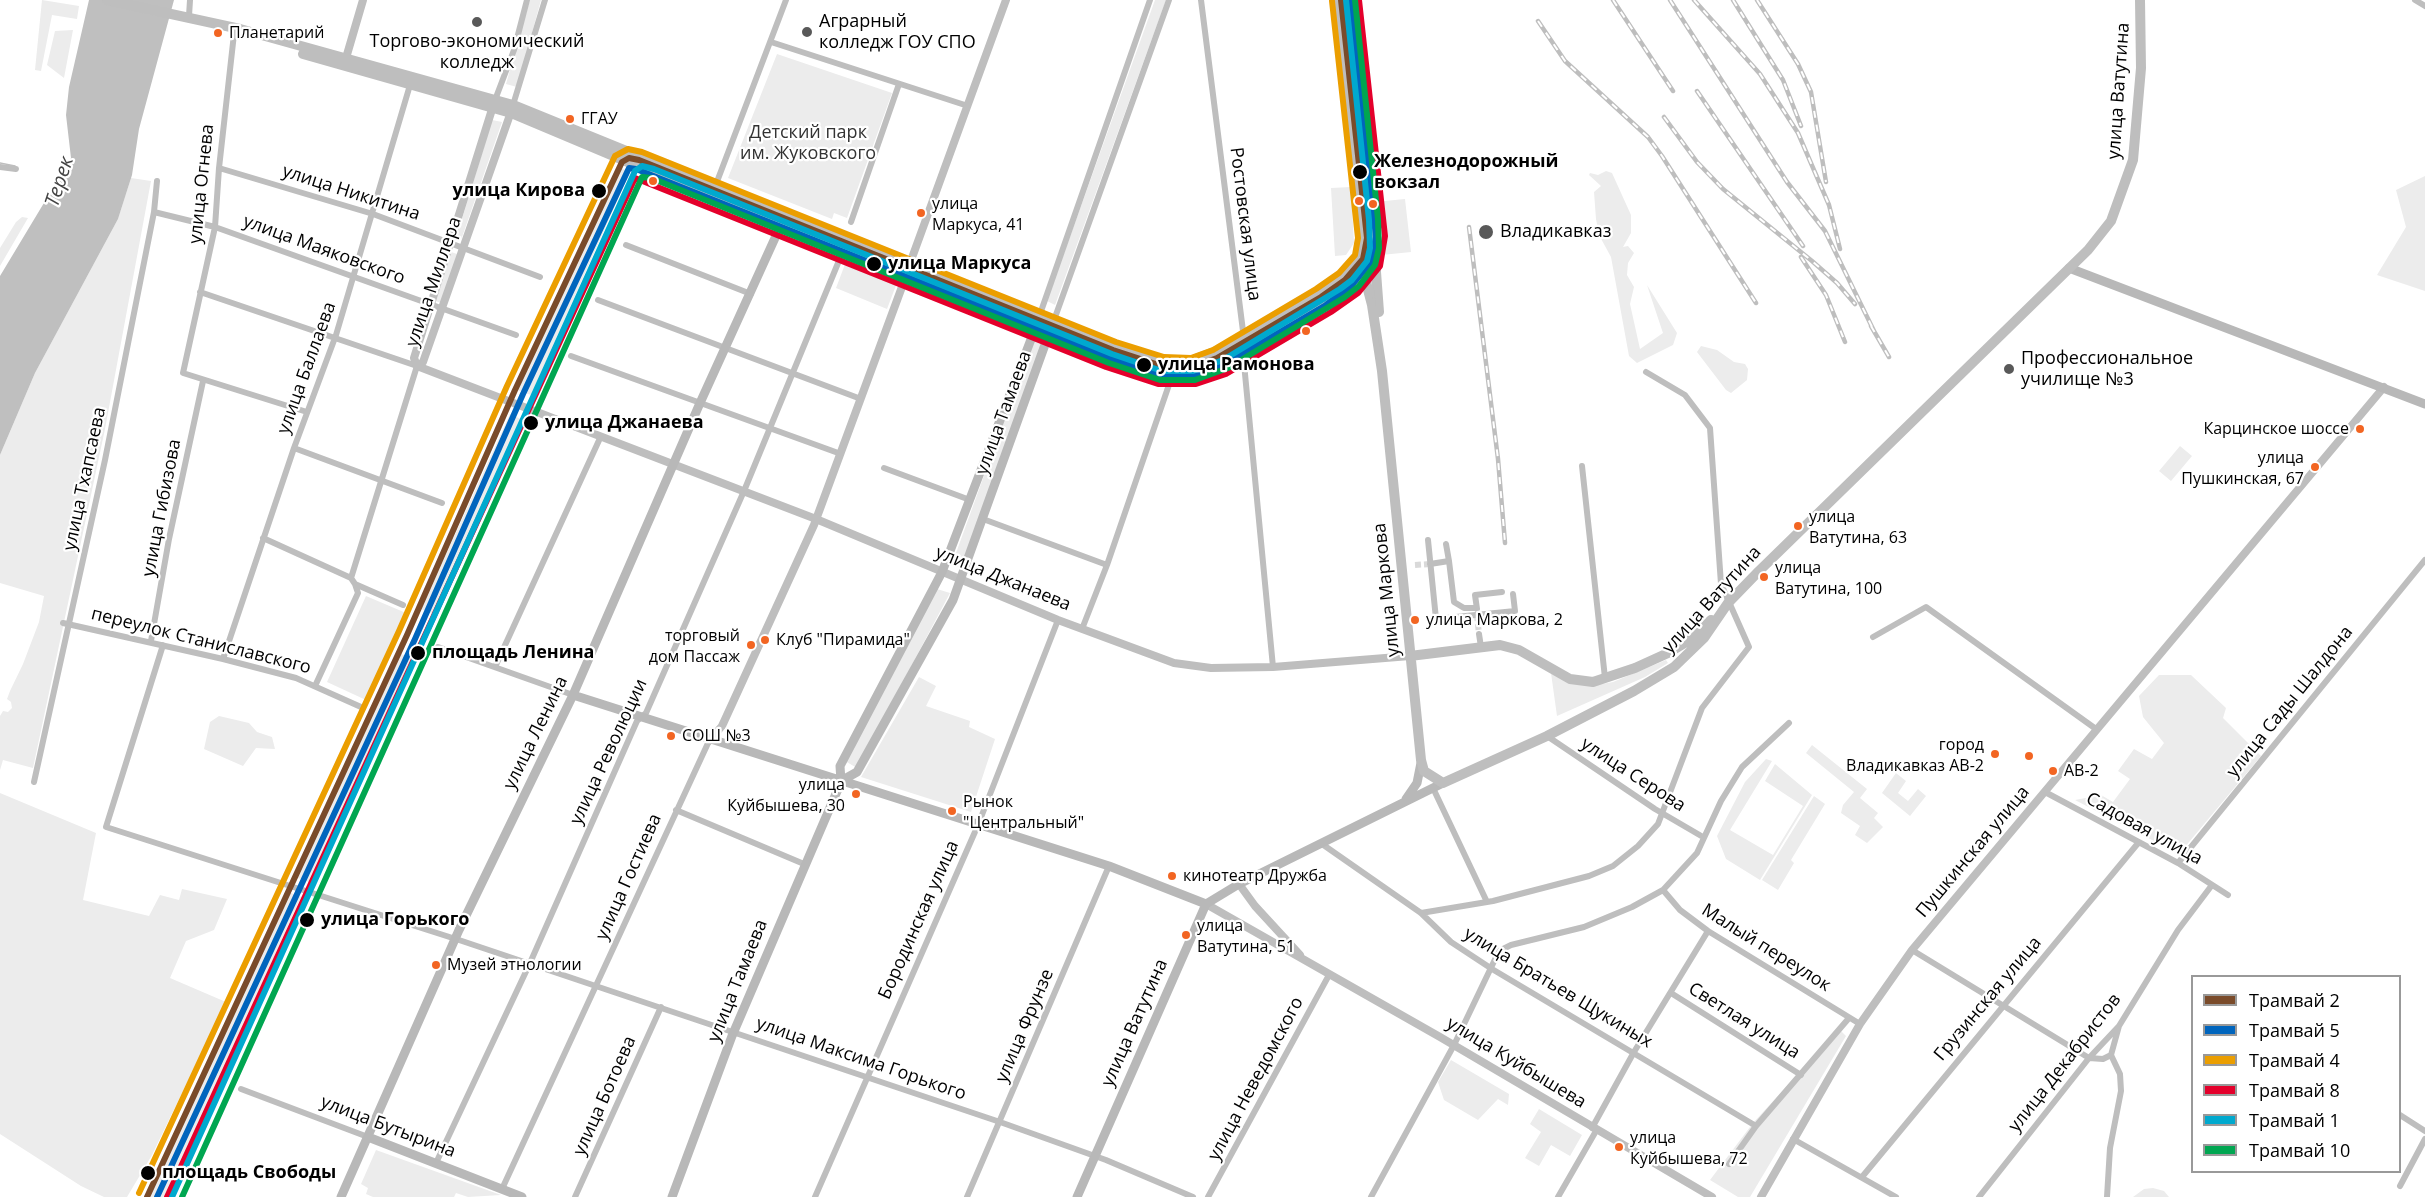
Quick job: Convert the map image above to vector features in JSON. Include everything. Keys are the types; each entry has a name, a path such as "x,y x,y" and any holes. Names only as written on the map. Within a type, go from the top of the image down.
{"main road":[{"path":"107,0 187,16 512,109 1037,323 1132,353 1175,363 1207,357 1243,337 1336,282 1353,267 1361,254"},
{"name":"улица Маркова","path":"1335,0 1360,211 1361,254 1372,305 1382,371 1420,760 1417,783 1404,801"},
{"name":"улица Маркова","path":"1351,0 1365,126 1384,361 1382,371"},
{"name":"улица Ватутина","path":"1077,1197 1206,904 1239,884 1404,801 1547,736 1634,692 1674,667 1704,638 1728,603 2069,268 2111,221 2133,160 2141,68 2140,0"},
{"path":"187,16 234,34 345,61 410,85 494,104"},
{"path":"783,221 843,251 908,271"},
{"name":"улица Ленина","path":"341,1197 456,938 573,695 700,403 783,221"},
{"path":"1052,328 1129,365 1172,376 1209,371 1346,293 1365,280 1375,268"},
{"path":"2069,268 2425,404"},
{"path":"1346,293 1365,295 1372,305"},
{"name":"улица Тамаева","path":"672,1197 734,1032 841,781 840,765 942,572 1037,323"},
{"name":"улица Тамаева","path":"841,781 857,772 953,600 1052,328"},
{"name":"улица Джанаева","path":"1410,656 1481,647 1510,646 1580,682 1605,678 1668,653 1693,638 1728,603"},
{"path":"1668,653 1675,658 1674,667"},
{"name":"улица Куйбышева","path":"573,695 640,719 1109,866 1206,904"},
{"path":"1420,760 1424,771 1443,783"},
{"name":"улица Бутырина","path":"368,1137 522,1197"}],"street":[{"path":"187,16 190,0"},
{"path":"345,61 363,0"},
{"name":"улица Миллера","path":"417,366 414,358 430,304 494,104 514,50 527,0"},
{"name":"улица Миллера","path":"353,581 380,479 417,366 423,362 443,309 512,109 545,0"},
{"path":"718,178 786,0"},
{"path":"709,741 722,726 816,519 1006,0"},
{"name":"улица Тамаева","path":"1037,323 1150,0"},
{"name":"улица Тамаева","path":"1052,328 1169,0"},
{"name":"Ростовская улица","path":"1201,0 1243,337 1273,667"},
{"path":"2415,0 2425,6"},
{"name":"улица Огнева","path":"203,381 185,376 182,370 215,227 234,34"},
{"path":"771,42 968,106"},
{"path":"851,222 899,84"},
{"name":"улица Баллаева","path":"223,658 294,448 336,337 374,214 410,85"},
{"path":"0,167 16,169"},
{"name":"улица Никитина","path":"219,168 374,214 540,277"},
{"name":"улица Тхапсаева","path":"34,782 66,623 105,460 154,212 157,181"},
{"name":"улица Маяковского","path":"154,212 215,227 516,335"},
{"path":"626,245 751,294"},
{"name":"улица Революции","path":"436,1163 530,963 636,721 646,713 744,490 843,251"},
{"name":"улица Джанаева","path":"200,292 417,366 744,490 1058,620 1186,666 1273,667 1410,656"},
{"path":"598,300 861,399"},
{"path":"571,356 841,454"},
{"path":"1421,913 1487,902 1589,876 1612,866 1638,846 1658,824 1702,708 1749,647 1721,584 1710,428 1685,395 1646,372"},
{"path":"1082,629 1107,565 1172,376"},
{"path":"203,381 307,412"},
{"name":"улица Гибизова","path":"151,641 169,539 203,381"},
{"name":"Пушкинская улица","path":"1761,1197 1792,1139 1860,1024 1912,950 2228,572 2275,521 2384,387"},
{"path":"495,667 601,436"},
{"path":"294,448 442,503"},
{"path":"1582,466 1605,678"},
{"path":"884,468 970,500"},
{"path":"983,519 1107,565"},
{"path":"263,538 403,605"},
{"path":"1428,540 1436,619 1477,611 1515,611 1513,594"},
{"path":"1446,544 1454,602 1464,608 1477,611"},
{"name":"улица Сады Шалдона","path":"2178,863 2425,560"},
{"path":"1430,564 1449,561"},
{"path":"315,686 358,593 353,581"},
{"path":"1477,611 1475,595 1502,592"},
{"path":"1873,637 1926,607 2096,729"},
{"name":"Бородинская улица","path":"815,1197 865,1078 978,825 1058,620"},
{"name":"переулок Станиславского","path":"66,623 223,658 315,686 361,707"},
{"path":"1479,634 1481,647"},
{"name":"улица Максима Горького","path":"163,645 106,827 456,938 1000,1122 1095,1156 1193,1197"},
{"name":"улица Куйбышева","path":"438,647 573,695"},
{"path":"1371,1197 1454,1045 1499,951 1511,945 1584,927 1632,907 1663,890 1697,853 1730,784 1742,767 1789,723"},
{"name":"улица Серова","path":"1547,736 1662,814 1703,837"},
{"name":"улица Гостиева","path":"502,1189 709,741"},
{"path":"1433,788 1487,902"},
{"name":"Садовая улица","path":"2044,792 2178,863 2228,895"},
{"path":"676,810 804,864"},
{"name":"Грузинская улица","path":"1862,1177 2139,842"},
{"name":"улица Братьев Щукиных","path":"1322,844 1421,913 1451,942 1492,969 1756,1126"},
{"name":"улица Фрунзе","path":"967,1197 1109,866"},
{"name":"улица Куйбышева","path":"1239,884 1255,906 1302,958"},
{"name":"улица Декабристов","path":"1979,1197 2089,1058 2119,1026 2178,930 2212,885"},
{"name":"Малый переулок","path":"1663,890 1680,910 1707,931 1860,1024"},
{"name":"улица Куйбышева","path":"1206,904 1454,1045 1594,1130 1712,1197"},
{"path":"1558,1197 1634,1052 1707,931"},
{"path":"1912,950 2089,1058 2103,1059 2111,1055"},
{"name":"улица Неведомского","path":"1208,1197 1329,975"},
{"name":"Светлая улица","path":"1671,993 1801,1075"},
{"name":"улица Ботоева","path":"576,1197 661,1007"},
{"path":"1729,1164 1756,1126 1849,1018"},
{"path":"2107,1197 2110,1148 2121,1091 2120,1074 2111,1055 2119,1026"},
{"name":"улица Бутырина","path":"241,1089 368,1137"},
{"path":"2401,1116 2425,1131"},
{"path":"1792,1139 1896,1197"},
{"path":"2400,1186 2425,1139"}],"green space":[{"path":"42,0 79,6 77,19 52,15 41,71 35,70"},
{"path":"530,0 541,0 517,87 506,84"},
{"path":"1155,0 1166,0 1055,305 1047,301"},
{"path":"73,30 64,78 47,65 55,31"},
{"name":"Детский парк им. Жуковского","path":"777,54 892,93 847,218 834,213 832,219 728,178"},
{"path":"492,120 502,122 461,240 456,239"},
{"path":"621,168 630,172 531,395 517,390"},
{"path":"1606,171 1612,173 1631,215 1631,233 1623,247 1628,246 1634,253 1628,263 1627,275 1634,287 1630,304 1640,349 1663,333 1647,285 1677,333 1673,345 1637,363 1629,356 1611,257 1599,235 1596,219 1594,192 1601,186 1589,175 1590,173 1598,175"},
{"path":"2425,176 2425,291 2377,275 2406,227 2396,190"},
{"path":"131,178 151,181 105,429 33,768 3,760 0,770 0,716 3,711 8,712 12,708 11,702 7,699 39,622 44,596 0,583 0,455 35,373 118,219"},
{"path":"1351,187 1354,243 1346,255 1335,256 1331,188"},
{"path":"1405,199 1411,252 1381,255 1375,202"},
{"path":"22,217 28,218 0,266 0,248 16,222"},
{"path":"451,252 457,254 442,303 435,301"},
{"path":"847,259 898,280 887,309 836,288"},
{"path":"1035,335 1044,339 961,568 952,564"},
{"path":"1701,346 1717,350 1734,362 1745,364 1748,369 1747,380 1731,393 1726,390 1697,352"},
{"path":"510,414 521,419 433,614 421,609"},
{"path":"2180,446 2192,456 2171,481 2159,471"},
{"path":"937,589 950,593 857,768 845,761"},
{"name":"площадь Ленина","path":"366,596 406,613 366,700 327,682"},
{"path":"401,654 413,659 309,882 298,878"},
{"path":"1666,660 1668,663 1645,677 1557,716 1551,673 1591,686 1613,682"},
{"path":"2159,675 2191,675 2226,708 2223,718 2261,756 2179,854 2075,800 2101,795 2113,802 2130,779 2118,771 2134,749 2152,759 2164,743 2143,717 2139,696"},
{"path":"919,677 936,686 926,706 970,721 969,727 995,739 971,812 861,777"},
{"path":"219,716 249,723 257,732 272,737 275,749 256,748 243,766 204,749 210,722"},
{"path":"1812,745 1867,789 1860,798 1878,813 1874,818 1883,827 1867,843 1855,835 1860,826 1841,813 1843,805 1854,792 1806,753"},
{"path":"1766,759 1772,761 1730,830 1773,855 1803,806 1765,781 1775,764 1812,795 1760,880 1726,859 1717,836 1745,782"},
{"path":"1896,773 1906,781 1898,793 1908,801 1918,789 1926,796 1910,816 1882,793"},
{"path":"0,793 96,833 83,900 149,916 160,895 179,900 182,889 227,899 214,930 186,941 170,978 226,1002 152,1155 127,1197 104,1197 81,1186 0,1134"},
{"path":"1814,796 1825,804 1791,860 1794,863 1778,890 1762,880"},
{"path":"289,892 301,897 166,1197 151,1197 150,1195"},
{"path":"1839,1029 1846,1036 1750,1197 1738,1197 1710,1180 1753,1123"},
{"path":"1451,1060 1509,1094 1508,1105 1498,1099 1478,1120 1444,1100 1438,1082"},
{"path":"1539,1109 1582,1135 1570,1156 1551,1145 1539,1166 1525,1158 1541,1132 1530,1124"},
{"path":"376,1150 501,1195 468,1197 456,1193 454,1197 373,1197 366,1194 368,1188 361,1184"},
{"path":"2153,1188 2164,1191 2169,1197 2133,1197 2144,1189"}],"water":[{"name":"Терек","path":"89,0 174,0 139,129 132,175 118,219 35,373 0,455 0,276 71,158 66,115 69,87"}],"tunnel":[{"path":"1415,565 1430,564"},
{"path":"1477,615 1479,634"}],"tram line":[{"name":"2","path":"147,1197 407,635 515,390 622,162 629,158 639,160 1113,350 1162,366 1192,367 1217,358 1321,297 1345,280 1363,259 1367,238 1341,0"},
{"name":"1","path":"172,1197 635,171 642,166 654,169 1112,354 1162,371 1193,371 1223,360 1340,289 1352,280 1367,261 1370,248 1369,220 1346,0"},
{"name":"5","path":"157,1197 415,639 523,394 629,168 1110,358 1160,375 1194,376 1222,366 1326,305 1351,286 1371,262 1376,237 1350,0"},
{"name":"10","path":"182,1197 642,177 651,178 1109,363 1160,380 1195,380 1228,368 1345,297 1359,286 1375,265 1379,248 1378,219 1355,0"},
{"name":"8","path":"167,1197 635,178 1106,367 1158,384 1196,384 1226,374 1331,312 1358,293 1380,266 1385,236 1359,0"},
{"name":"4","path":"139,1193 399,631 507,386 615,156 628,149 642,152 1116,342 1164,357 1191,358 1213,350 1316,289 1339,273 1355,255 1358,238 1332,1"},
{"path":"0,163 15,166"},
{"path":"1367,238 1382,362"},
{"path":"1348,284 1363,285 1374,299"}],"railway":[{"path":"1613,0 1673,91"},
{"path":"1670,0 1787,182 1825,231 1874,331"},
{"path":"1694,0 1760,74 1798,133 1829,205 1840,249"},
{"path":"1733,0 1783,80 1801,126"},
{"path":"1757,0 1798,64 1811,92 1826,182"},
{"path":"1538,21 1565,61 1648,137 1756,303"},
{"path":"1697,91 1803,246"},
{"path":"1664,117 1697,162 1723,189 1812,261 1837,283 1855,304"},
{"path":"1469,227 1498,459 1505,543"},
{"path":"1801,257 1826,295 1845,342"},
{"path":"1871,326 1889,357"}],"place":[{"name":"Торгово-экономический колледж","path":"477,22"},
{"name":"Аграрный колледж ГОУ СПО","path":"807,32"},
{"name":"Планетарий","path":"218,33"},
{"name":"ГГАУ","path":"570,119"},
{"name":"Железнодорожный вокзал","path":"1360,172"},
{"name":"улица Кирова","path":"599,191"},
{"name":"улица Маркуса, 41","path":"921,213"},
{"name":"Владикавказ","path":"1486,232"},
{"name":"улица Маркуса","path":"874,264"},
{"name":"улица Рамонова","path":"1144,365"},
{"name":"Профессиональное училище №3","path":"2009,369"},
{"name":"улица Джанаева","path":"531,423"},
{"name":"Карцинское шоссе","path":"2360,429"},
{"name":"улица Пушкинская, 67","path":"2315,467"},
{"name":"улица Ватутина, 63","path":"1798,526"},
{"name":"улица Ватутина, 100","path":"1764,577"},
{"name":"улица Маркова, 2","path":"1415,620"},
{"name":"Клуб \"Пирамида\"","path":"765,640"},
{"name":"торговый дом Пассаж","path":"751,645"},
{"name":"площадь Ленина","path":"418,653"},
{"name":"СОШ №3","path":"671,736"},
{"name":"город Владикавказ АВ-2","path":"1995,754"},
{"name":"АВ-2","path":"2053,771"},
{"name":"улица Куйбышева, 30","path":"856,794"},
{"name":"Рынок \"Центральный\"","path":"952,811"},
{"name":"кинотеатр Дружба","path":"1172,876"},
{"name":"улица Горького","path":"307,920"},
{"name":"улица Ватутина, 51","path":"1186,935"},
{"name":"Музей этнологии","path":"436,965"},
{"name":"улица Куйбышева, 72","path":"1619,1147"},
{"name":"площадь Свободы","path":"148,1173"}]}
